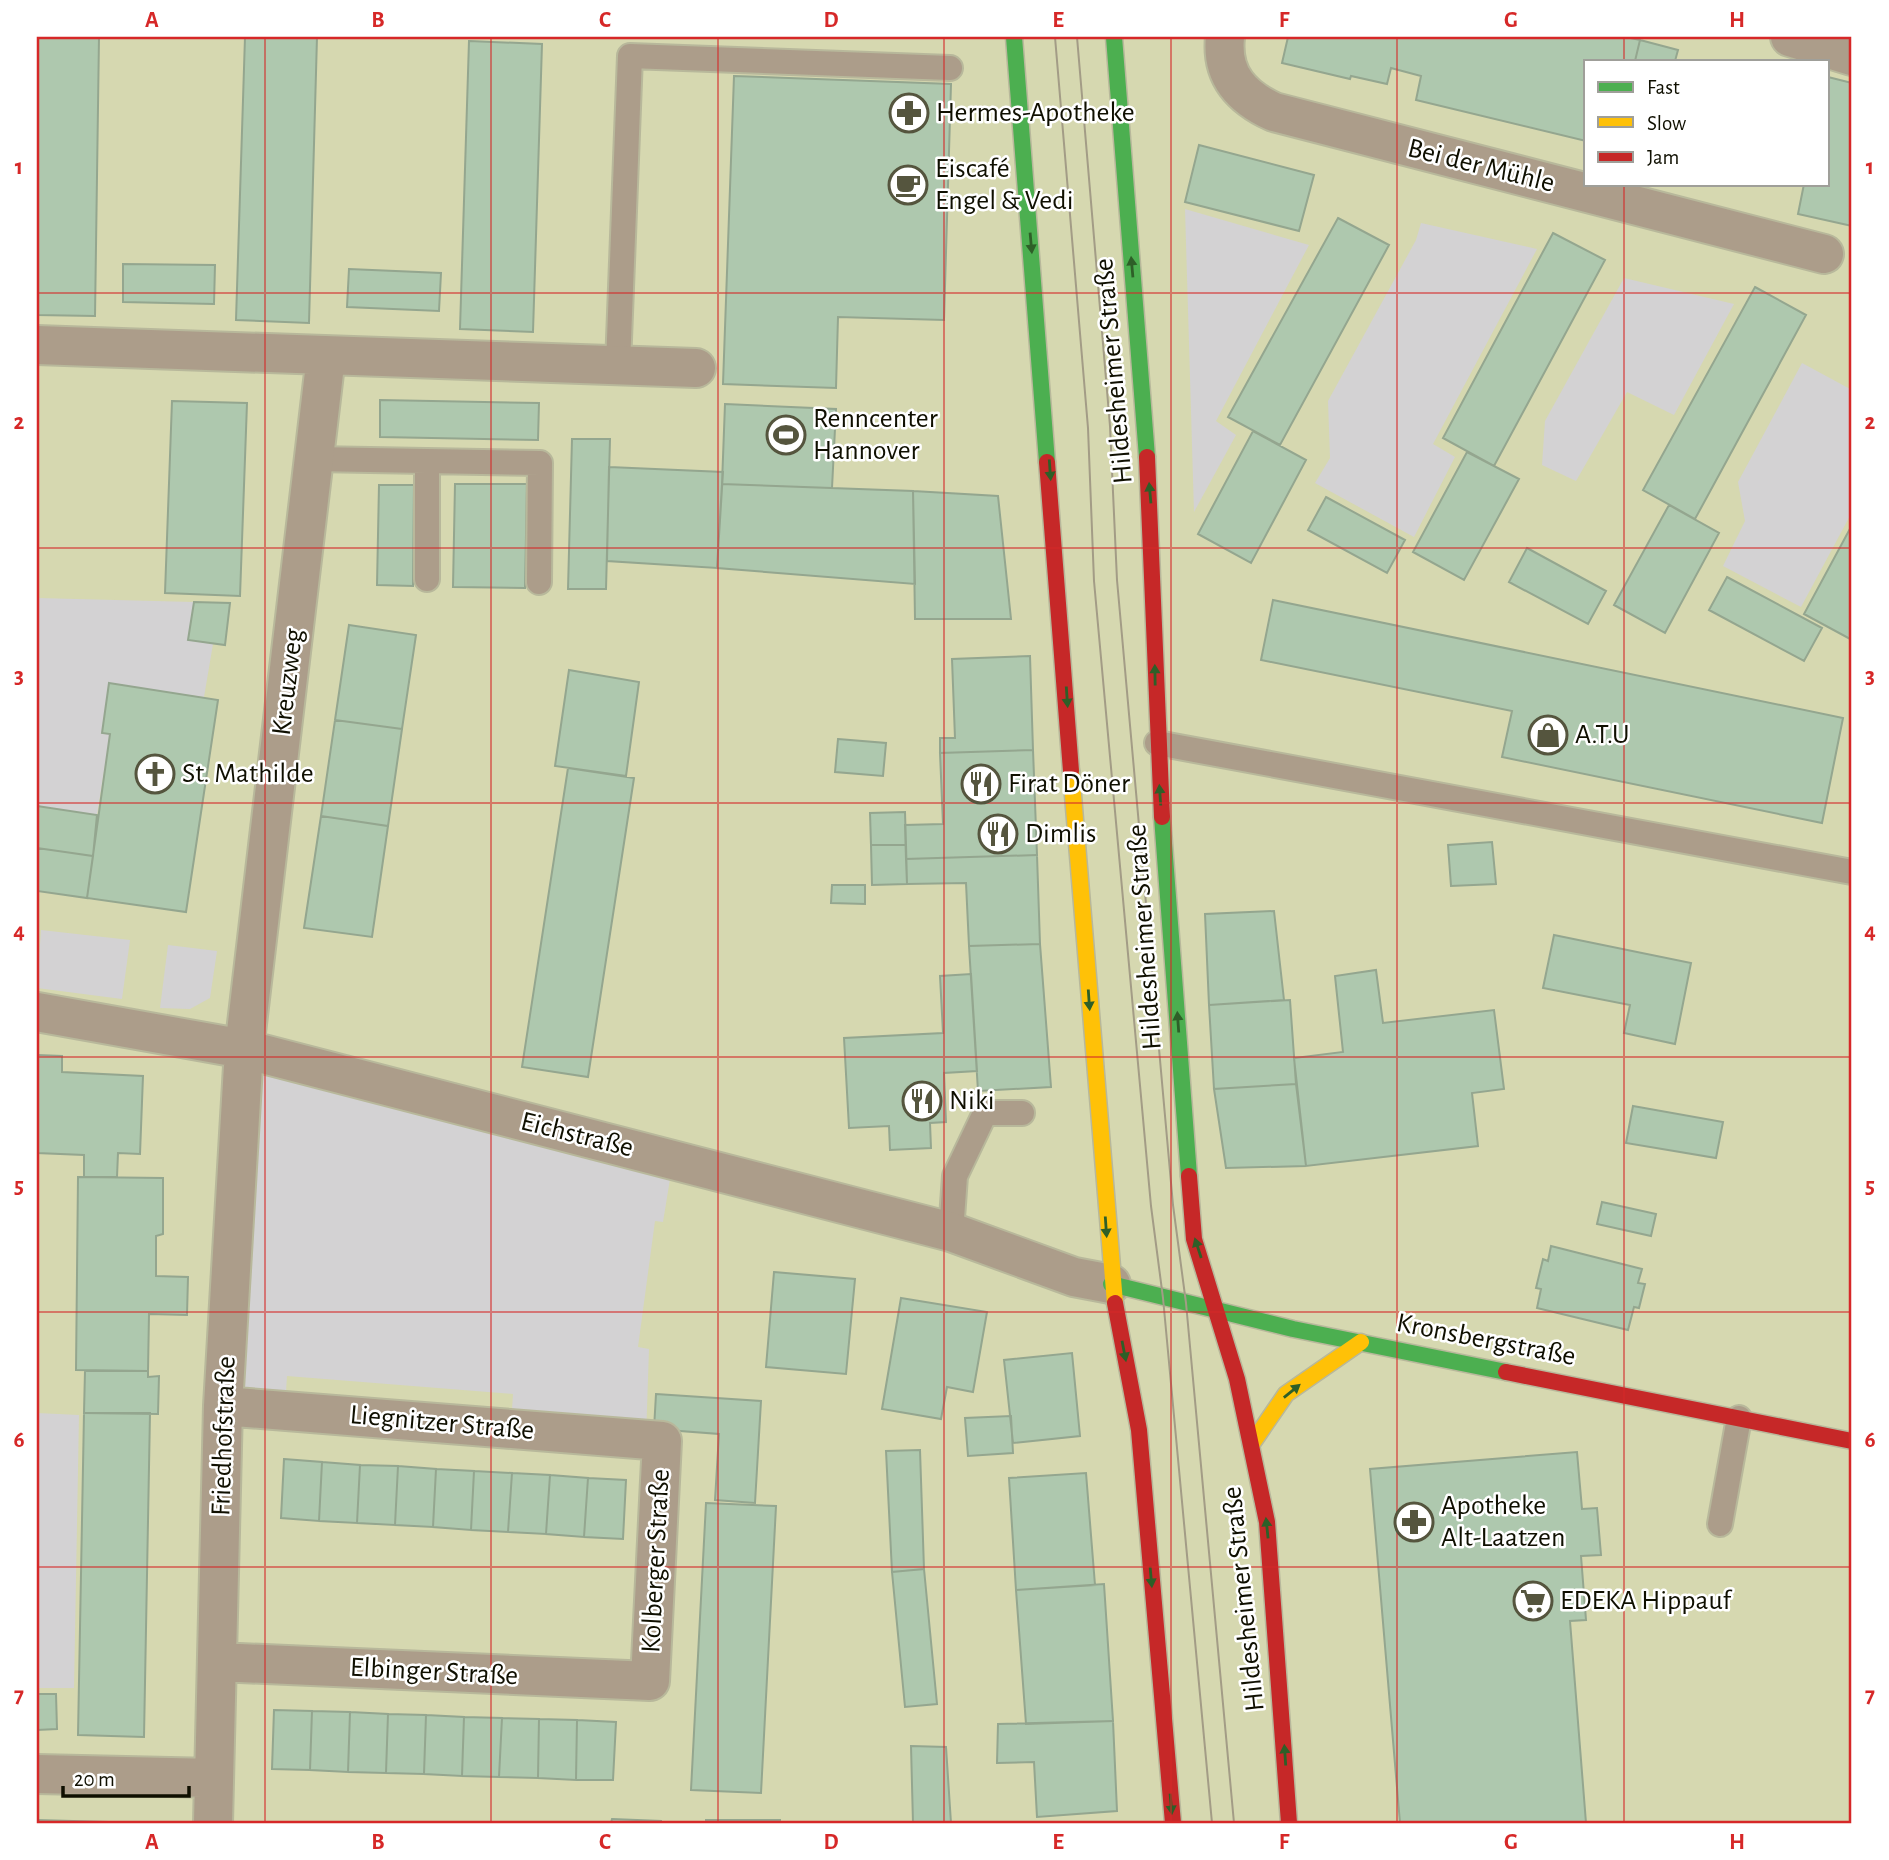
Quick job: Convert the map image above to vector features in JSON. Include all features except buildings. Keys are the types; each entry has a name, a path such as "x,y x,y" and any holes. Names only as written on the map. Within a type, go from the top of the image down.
{"main road":[{"path":"1014,37 1111,1284 1139,1430 1173,1823"},
{"name":"Hildesheimer Straße","path":"1114,37 1152,519 1157,743 1194,1239 1220,1313 1267,1522 1289,1823"},
{"name":"Kronsbergstraße","path":"1111,1284 1220,1313 1852,1441"},
{"path":"1251,1445 1286,1394 1361,1342"}],"street":[{"name":"Bei der Mühle","path":"1225,37 1226,65 1234,85 1252,102 1274,112 1824,254"},
{"path":"1790,37 1852,56"},
{"path":"37,345 696,369"},
{"name":"Kreuzweg","path":"244,1049 326,356"},
{"name":"Eichstraße","path":"37,1012 244,1049 951,1232 1073,1277 1111,1284"},
{"name":"Friedhofstraße","path":"213,1823 223,1406 244,1049"},
{"name":"Liegnitzer Straße","path":"223,1406 662,1441"},
{"name":"Kolberger Straße","path":"650,1681 662,1441"},
{"name":"Elbinger Straße","path":"218,1662 650,1681"},
{"path":"37,1774 214,1779"}],"lane":[{"path":"618,365 630,56 950,68"},
{"path":"314,459 540,463 539,582"},
{"path":"427,461 427,579"},
{"path":"1157,743 1852,872"},
{"path":"951,1232 955,1176 985,1112 1022,1113"},
{"path":"1720,1524 1739,1418"}],"shaded area":[{"path":"1185,209 1309,245 1216,421 1236,435 1194,512"},
{"path":"1421,223 1537,249 1433,444 1455,457 1414,537 1315,483 1330,458 1328,401 1416,240"},
{"path":"1624,278 1734,304 1674,415 1627,392 1576,481 1542,465 1545,421"},
{"path":"1802,363 1852,390 1852,512 1801,607 1723,566 1745,521 1738,482"},
{"path":"37,598 194,602 188,640 213,644 204,697 109,684 102,732 110,734 97,815 37,806"},
{"path":"41,930 130,940 122,999 37,988"},
{"path":"168,945 217,951 210,998 190,1009 160,1008"},
{"path":"249,1060 671,1173 663,1222 655,1221 638,1347 649,1349 646,1438 511,1425 513,1394 287,1376 285,1407 236,1402"},
{"path":"37,1413 79,1415 74,1688 37,1688"}],"tram line":[{"path":"1055,37 1088,428 1094,581 1151,1206 1163,1298 1212,1823"},
{"path":"1077,37 1110,426 1117,580 1173,1205 1186,1303 1234,1823"}],"traffic: fast":[{"path":"1014,37 1047,462"},
{"path":"1114,37 1147,457"},
{"path":"1162,817 1189,1176"},
{"path":"1111,1284 1293,1329 1506,1372"}],"traffic: slow":[{"path":"1071,771 1115,1303"},
{"path":"1251,1445 1286,1394 1361,1342"}],"traffic: jam":[{"path":"1147,457 1162,817"},
{"path":"1047,462 1071,771"},
{"path":"1189,1176 1194,1239 1237,1379 1267,1522 1289,1823"},
{"path":"1115,1303 1139,1430 1173,1823"},
{"path":"1506,1372 1852,1441"}],"place":[{"name":"Hermes-Apotheke","path":"909,113"},
{"name":"Eiscafé Engel & Vedi","path":"908,185"},
{"name":"Renncenter Hannover","path":"786,435"},
{"name":"A.T.U","path":"1548,735"},
{"name":"St. Mathilde","path":"155,774"},
{"name":"Firat Döner","path":"981,784"},
{"name":"Dimlis","path":"998,834"},
{"name":"Niki","path":"922,1101"},
{"name":"Apotheke Alt-Laatzen","path":"1414,1522"},
{"name":"EDEKA Hippauf","path":"1533,1601"}]}
